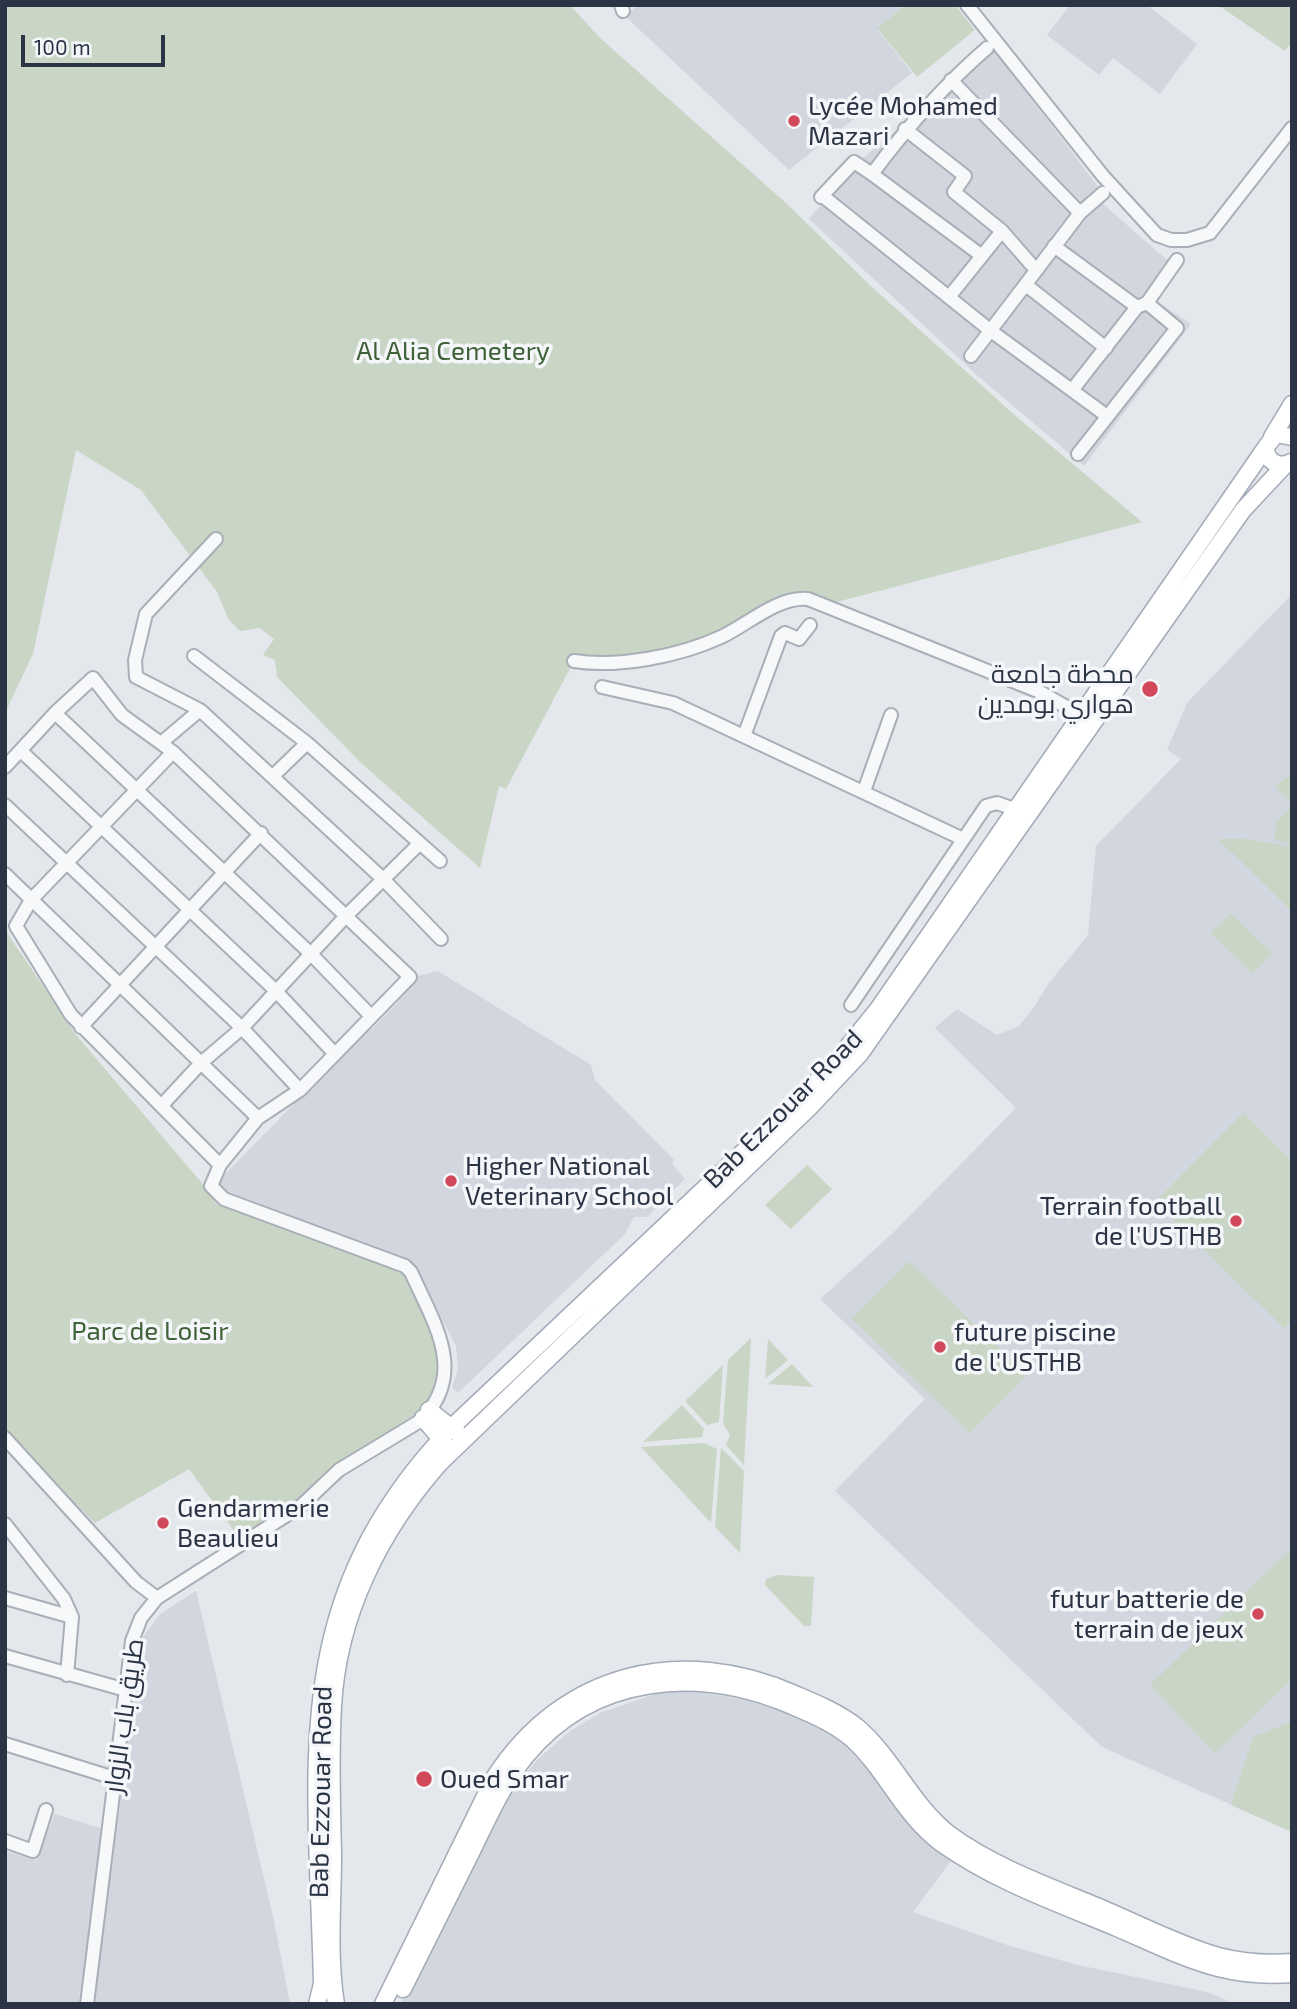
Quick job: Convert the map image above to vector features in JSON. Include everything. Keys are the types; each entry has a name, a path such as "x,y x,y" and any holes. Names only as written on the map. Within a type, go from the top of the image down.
{"main road":[{"name":"Bab Ezzouar Road","path":"1135,651 1292,404"},
{"path":"1289,463 1273,463 1267,456 1269,442 1280,433 1292,437"},
{"name":"Bab Ezzouar Road","path":"317,2004 321,1984 325,1765 332,1747 333,1707 340,1653 366,1576 406,1505 458,1445 844,1073 897,1004 1135,651 1242,510 1289,463"},
{"name":"Bab Ezzouar Road","path":"336,2004 325,1765 317,1739 327,1651 351,1573 390,1501 453,1426 832,1066 878,1009 1017,810 1087,719"},
{"path":"426,1414 453,1426 458,1445 439,1440 426,1414"},
{"path":"383,2004 494,1778 518,1745 576,1697 601,1685 659,1671 720,1672 781,1688 804,1698 857,1728 934,1821 963,1843 998,1863 1196,1949 1245,1961 1292,1962"},
{"path":"395,2004 505,1786 527,1754 563,1722 604,1698 658,1683 689,1681 719,1683 777,1699 835,1727 858,1745 922,1826 956,1853 994,1875 1204,1963 1240,1972 1292,1974"},
{"path":"317,1739 332,1747"}],"street":[{"path":"967,5 1079,147 1139,219 1157,235 1187,240 1210,233 1292,128"},
{"path":"872,174 905,130 951,80 987,48"},
{"path":"951,80 1080,213"},
{"path":"905,130 965,176 954,191 1002,231 1036,270"},
{"path":"982,256 854,162 822,197 990,331 1107,416"},
{"path":"971,356 1080,213 1103,193"},
{"path":"949,297 1002,231"},
{"path":"1054,246 1177,328 1078,454"},
{"path":"1073,389 1177,260"},
{"path":"1026,285 1106,348"},
{"path":"216,539 146,614 135,660 136,677 200,710 383,879 441,939"},
{"path":"574,661 615,665 685,649 719,638 790,600 808,599 1040,692 1087,719"},
{"path":"744,736 781,636 785,633 800,639 810,625"},
{"path":"194,656 307,743 440,861"},
{"path":"5,767 55,713 93,678 122,715 173,752 410,977 300,1090 258,1118 220,1165 211,1186 224,1199 395,1261 411,1272 445,1356 442,1384 426,1414"},
{"path":"603,687 673,704 963,839"},
{"path":"161,743 200,710"},
{"path":"55,713 311,954 371,1016"},
{"path":"864,791 891,715"},
{"path":"273,776 307,743"},
{"path":"21,751 275,990 335,1054"},
{"path":"173,752 32,900 16,926 81,1027 163,1104 220,1165"},
{"path":"851,1005 990,803 1017,810"},
{"path":"5,805 242,1028 300,1090"},
{"path":"81,1027 261,833"},
{"path":"163,1104 201,1063 242,1028 346,916 419,844"},
{"path":"5,874 258,1118"},
{"name":"طريق باب الزوار","path":"87,2004 114,1778 136,1629 157,1598 295,1510 339,1470 426,1414"},
{"path":"5,1438 136,1582 157,1598"},
{"path":"5,1524 64,1599 72,1616 67,1675"},
{"path":"5,1598 72,1616"},
{"path":"5,1656 126,1690"},
{"path":"5,1744 114,1778"},
{"path":"5,1841 33,1851 46,1810"}],"shaded area":[{"name":"Lycée Mohamed Mazari","path":"638,5 898,5 901,9 877,29 912,73 789,170 625,16"},
{"path":"1070,5 1147,5 1197,44 1160,94 1113,58 1099,75 1047,35"},
{"path":"994,50 1103,193 1103,204 1175,267 1153,299 1191,324 1084,466 978,376 809,219 853,166"},
{"path":"1292,594 1292,1832 1102,1747 835,1491 925,1399 820,1299 895,1231 1016,1108 935,1028 957,1009 997,1035 1019,1026 1088,935 1096,846 1181,759 1167,750 1187,703"},
{"name":"Higher National Veterinary School","path":"438,971 591,1065 595,1080 674,1160 672,1164 685,1179 647,1217 634,1217 625,1234 458,1393 452,1388 458,1369 456,1346 412,1262 227,1191 217,1182 399,1001 398,997 413,977"},
{"path":"196,1591 274,1921 290,2004 95,2004 97,1988 80,1990 79,2004 5,2004 5,1851 36,1860 55,1814 103,1829 88,1932 103,1934 139,1661 143,1661 144,1655 140,1654 143,1637 160,1614"},
{"path":"661,1692 698,1692 741,1699 810,1719 838,1736 862,1757 953,1858 913,1912 1010,1946 1078,1965 1207,1992 1235,2004 401,2004 514,1788 539,1758 570,1731 600,1713"}],"green space":[{"name":"Al Alia Cemetery","path":"5,5 570,5 600,38 786,203 873,288 1018,418 1142,522 833,603 807,595 709,641 627,659 574,661 506,789 499,786 480,868 361,763 277,677 275,660 263,655 274,639 260,628 240,631 229,620 217,592 141,490 76,450 33,654 5,713"},
{"path":"906,5 955,5 975,30 917,77 877,28"},
{"path":"1218,5 1292,5 1292,42 1285,51"},
{"path":"1287,777 1292,779 1291,802 1275,787"},
{"path":"1292,806 1292,843 1274,840 1277,821"},
{"path":"1218,839 1246,839 1292,847 1292,911"},
{"path":"1231,913 1272,953 1253,973 1211,933"},
{"name":"Parc de Loisir","path":"5,930 77,1036 201,1182 216,1204 402,1271 439,1344 444,1368 428,1406 321,1476 318,1491 240,1539 189,1469 95,1523 5,1434"},
{"name":"Terrain football de l'USTHB","path":"1243,1113 1292,1161 1292,1320 1284,1328 1155,1202"},
{"path":"807,1165 832,1189 791,1229 765,1205"},
{"name":"future piscine de l'USTHB","path":"909,1261 1027,1375 970,1433 852,1319"},
{"path":"751,1338 744,1465 726,1445 730,1435 723,1423 728,1360"},
{"path":"768,1339 788,1360 765,1379"},
{"path":"792,1364 813,1387 768,1384"},
{"path":"723,1365 719,1422 707,1425 685,1401"},
{"path":"682,1405 704,1429 702,1437 643,1442"},
{"path":"704,1443 717,1449 711,1523 641,1447"},
{"path":"721,1448 744,1471 740,1553 715,1527"},
{"name":"futur batterie de terrain de jeux","path":"1292,1548 1292,1679 1215,1753 1150,1685"},
{"path":"777,1575 814,1577 811,1626 804,1626 765,1585 766,1579"},
{"path":"1292,1722 1292,1832 1231,1805 1253,1737"}],"place":[{"name":"Lycée Mohamed Mazari","path":"794,121"},
{"name":"محطة جامعة هواري بومدين","path":"1150,689"},
{"name":"Higher National Veterinary School","path":"451,1181"},
{"name":"Terrain football de l'USTHB","path":"1236,1221"},
{"name":"future piscine de l'USTHB","path":"940,1347"},
{"name":"Gendarmerie Beaulieu","path":"163,1523"},
{"name":"futur batterie de terrain de jeux","path":"1258,1614"},
{"name":"Oued Smar","path":"424,1779"}]}
